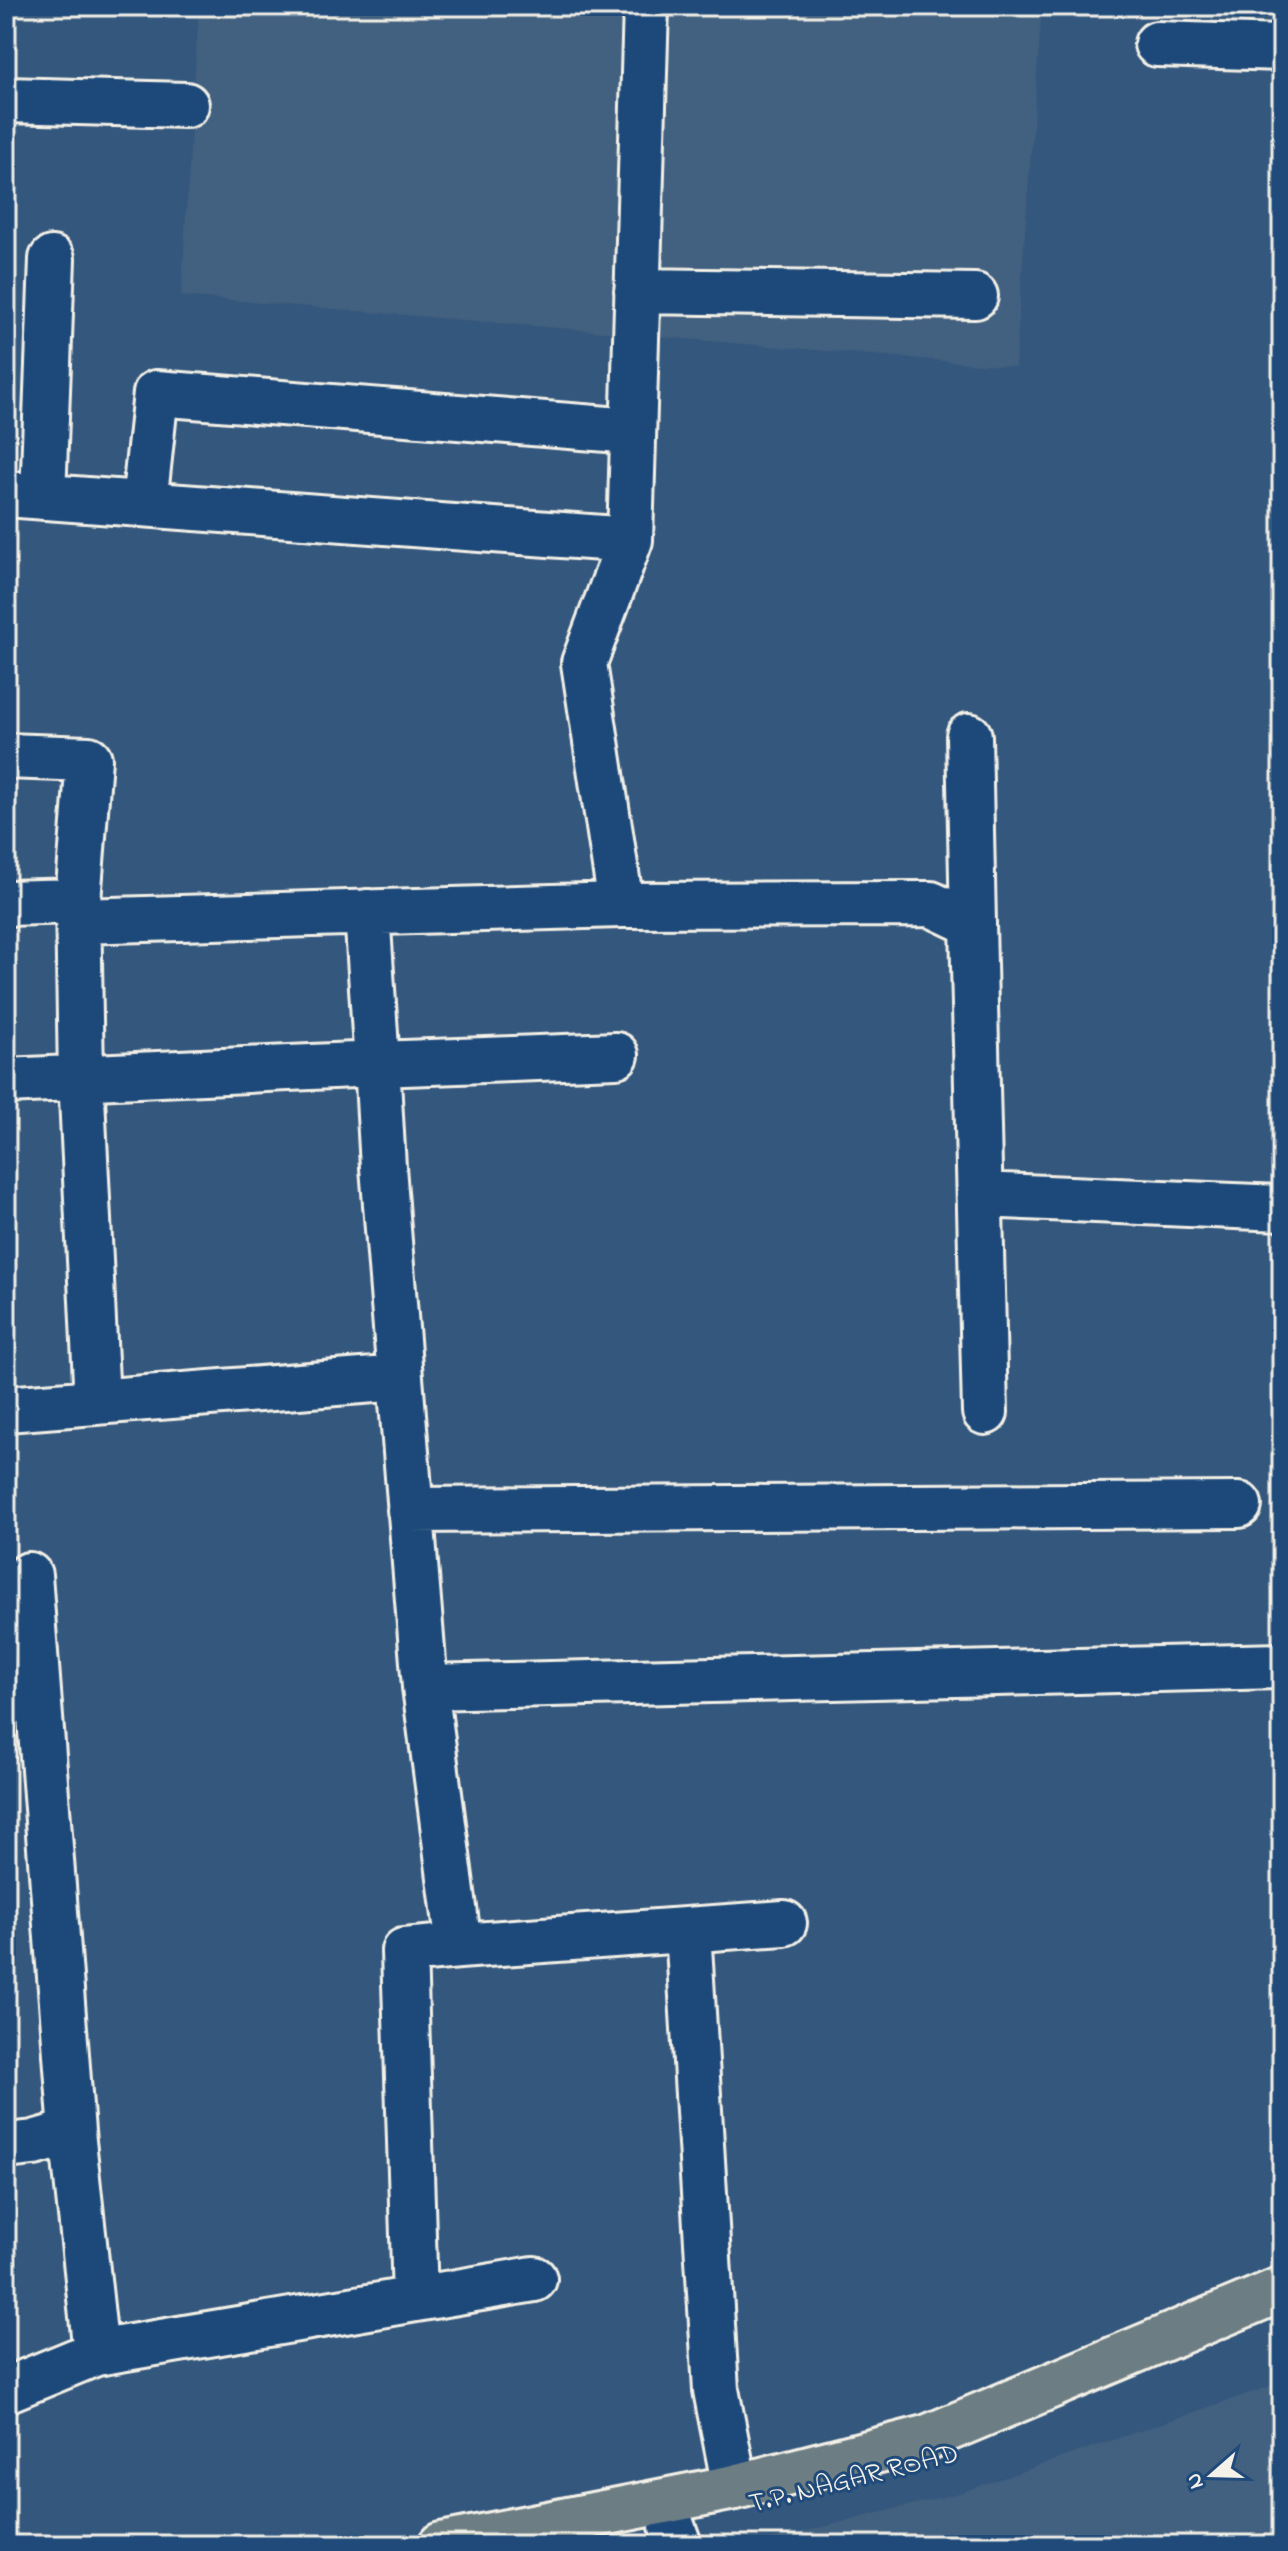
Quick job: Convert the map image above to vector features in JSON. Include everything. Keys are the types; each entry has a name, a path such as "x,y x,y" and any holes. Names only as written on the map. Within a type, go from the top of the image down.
{"main road":[{"path":"441,2545 735,2487 926,2438 1282,2289"},
{"name":"T.P. NAGAR ROAD","path":"595,2545 675,2536 948,2460 1282,2320"}],"street":[{"path":"621,905 584,663 630,540 646,6"},
{"path":"1157,44 1282,48"},
{"path":"6,100 186,105"},
{"path":"52,259 25,496 630,540"},
{"path":"637,291 975,296"},
{"path":"144,504 156,393 633,431"},
{"path":"969,736 985,1412"},
{"path":"6,756 89,759 78,911 81,1077 97,1402"},
{"path":"6,903 78,911 367,912 621,905 931,904 973,924"},
{"path":"367,912 425,1687 459,1946"},
{"path":"6,1081 616,1055"},
{"path":"980,1195 1282,1208"},
{"path":"6,1409 400,1378"},
{"path":"410,1510 1239,1505"},
{"path":"29,1575 72,2132 96,2353"},
{"path":"425,1687 1282,1666"},
{"path":"415,2299 404,1951 784,1923"},
{"path":"688,1930 716,2390 735,2487"},
{"path":"6,2146 34,2143 72,2132"},
{"path":"6,2390 96,2353 534,2279"}],"shaded area":[{"path":"199,6 1042,6 1015,367 181,296"},
{"path":"1282,2382 1282,2545 750,2545 959,2493"}]}
